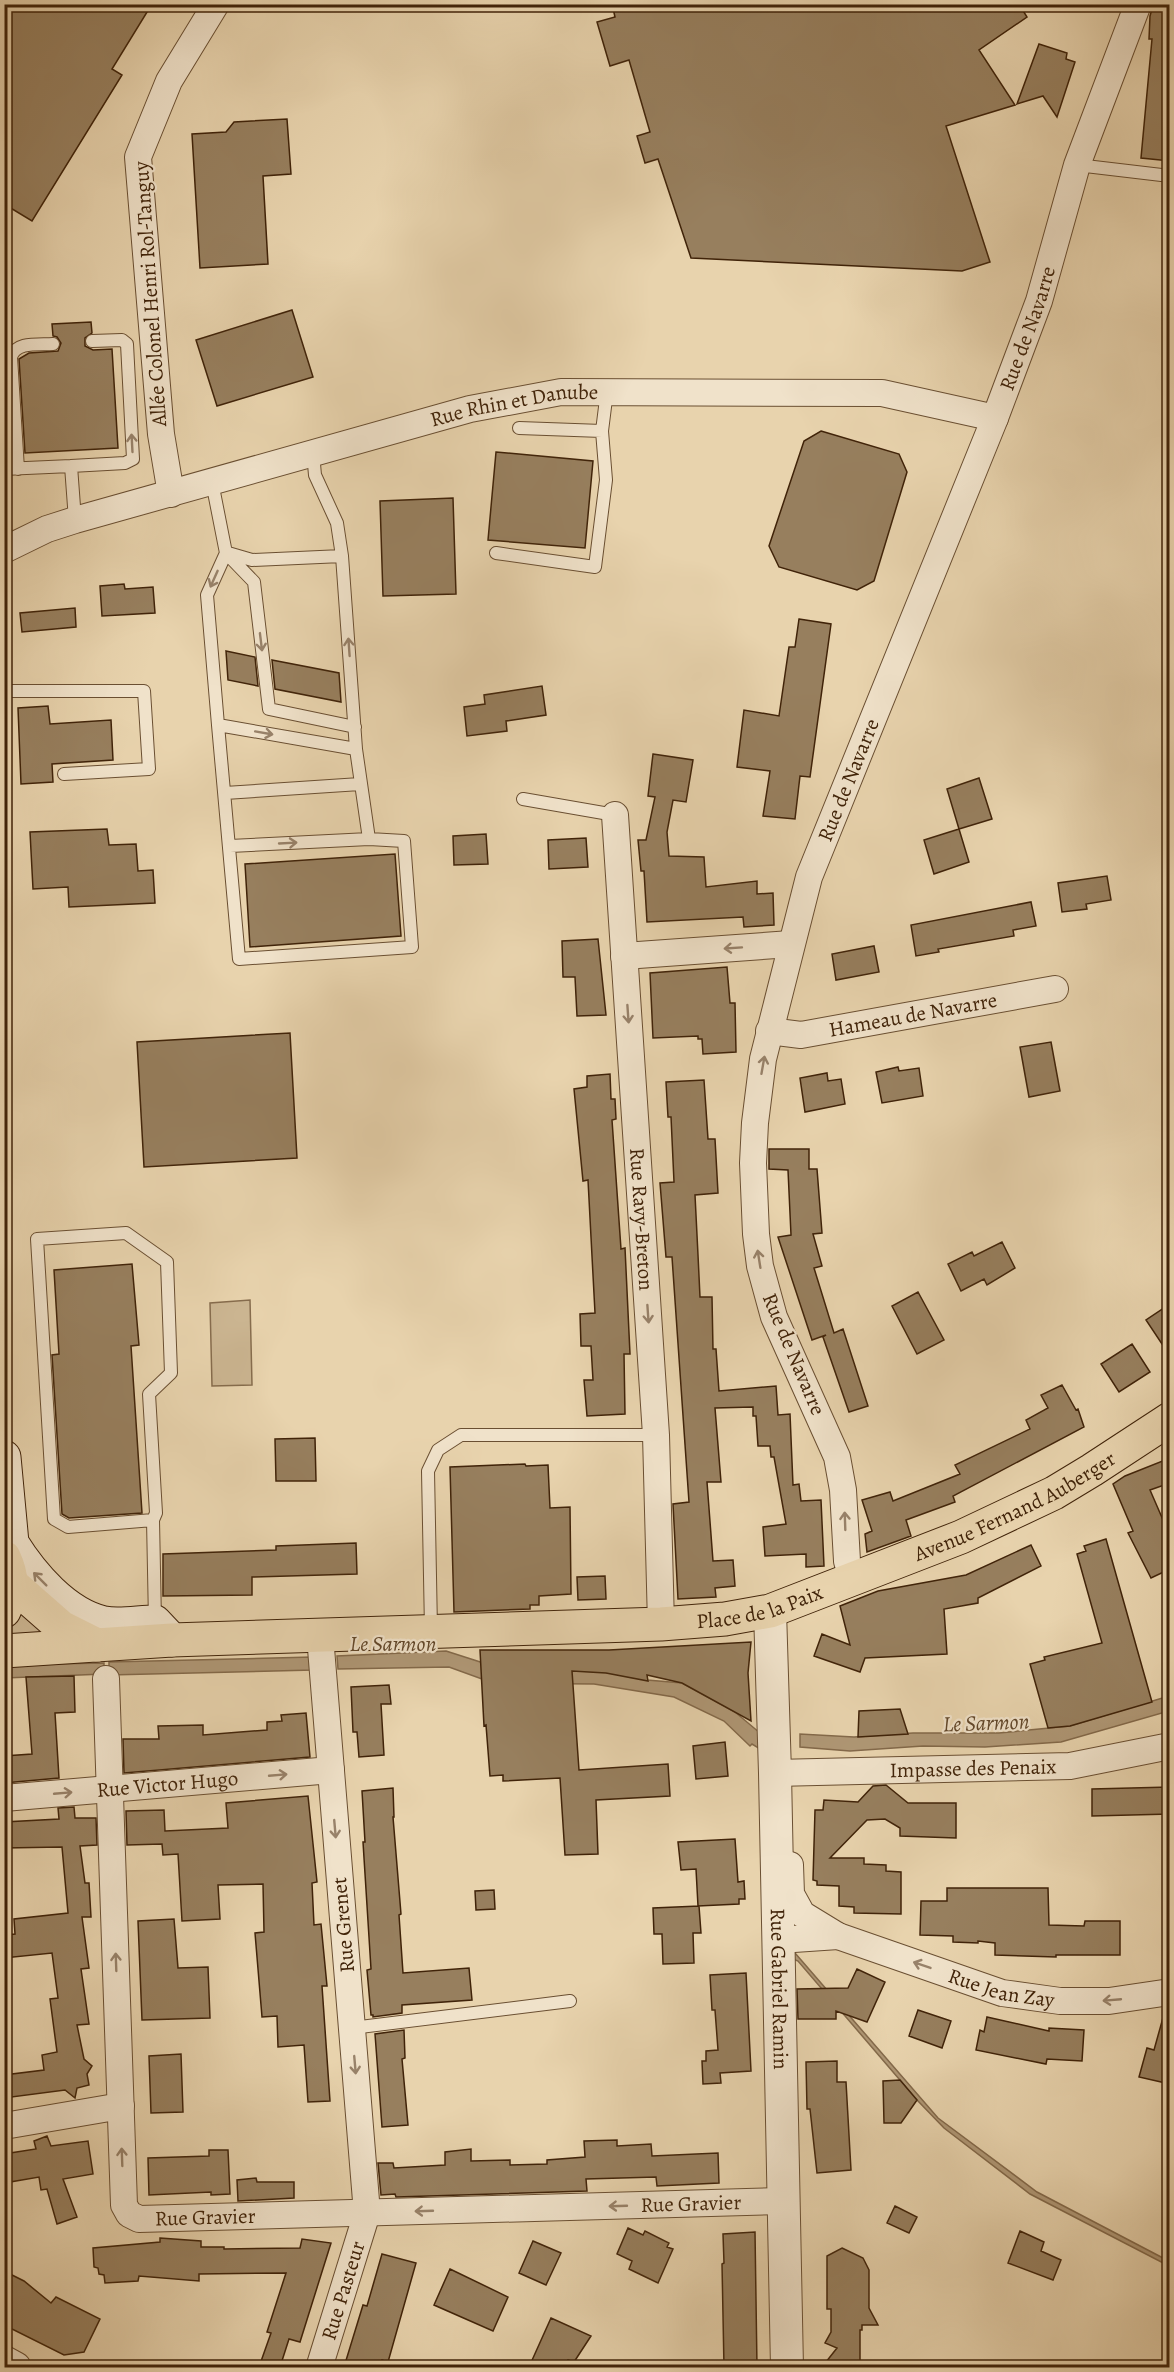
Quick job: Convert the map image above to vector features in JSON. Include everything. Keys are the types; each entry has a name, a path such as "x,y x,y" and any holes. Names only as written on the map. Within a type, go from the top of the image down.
{"main road":[{"name":"Avenue Fernand Auberger","path":"852,1579 961,1537 1026,1507 1092,1470 1170,1419"},
{"path":"4,1456 7,1571 61,1627 97,1645"},
{"path":"7,1571 25,1563 68,1607 105,1623 322,1653 431,1633 662,1624"},
{"name":"Place de la Paix","path":"662,1624 770,1611 852,1579"},
{"path":"4,1651 97,1645 164,1631"}],"street":[{"name":"Allée Colonel Henri Rol-Tanguy","path":"171,494 160,434 138,157 169,81 216,4"},
{"name":"Rue de Navarre","path":"852,1579 848,1561 843,1490 837,1457 774,1317 760,1266 756,1234 753,1163 759,1089 769,1031 809,877 995,418 1039,301 1077,165 1138,4"},
{"name":"Rue Rhin et Danube","path":"4,550 47,529 75,520 470,409 561,392 882,393 995,418"},
{"name":"Rue Rhin et Danube","path":"4,528 47,529"},
{"name":"Rue Ravy-Breton","path":"615,815 656,1435 662,1624"},
{"path":"624,956 791,944"},
{"name":"Hameau de Navarre","path":"769,1031 801,1035 1055,989"},
{"name":"Rue Gabriel Ramin","path":"770,1611 776,1773 782,2201 787,2367"},
{"name":"Rue Grenet","path":"322,1653 367,2213"},
{"name":"Rue Gravier","path":"106,1679 124,2205 129,2214 139,2219 782,2201"},
{"name":"Impasse des Penaix","path":"776,1773 1070,1766 1170,1746"},
{"name":"Rue Victor Hugo","path":"4,1798 331,1770"},
{"name":"Rue Jean Zay","path":"776,1811 789,1840 791,1894 802,1914 838,1936 1002,1993 1060,2001 1109,2001 1170,1992"},
{"name":"Rue Jean Zay","path":"779,1940 838,1936"},
{"path":"4,2126 121,2106"},
{"name":"Rue Pasteur","path":"319,2367 367,2213"},
{"path":"4,2362 15,2367"}],"lane":[{"path":"1077,165 1170,176"},
{"path":"4,470 125,463 133,459 127,344 122,340 92,341"},
{"path":"18,469 11,357 13,350 19,346 53,344"},
{"path":"496,553 595,567 606,480 602,431 607,391"},
{"path":"519,428 602,431"},
{"path":"313,453 315,474 337,522 342,556 356,749 369,838"},
{"path":"71,466 75,520"},
{"path":"212,482 226,553 254,582 269,709 355,727"},
{"path":"226,553 252,560 342,556"},
{"path":"226,553 207,595 239,959 412,947 404,841 369,838 230,846"},
{"path":"4,691 144,691 148,769 64,774"},
{"path":"218,725 356,749"},
{"path":"225,793 360,784"},
{"path":"524,799 615,815"},
{"path":"153,1520 68,1527 54,1519 37,1239 126,1233 167,1262 171,1373 149,1394 156,1513 153,1520 164,1631"},
{"path":"431,1633 428,1471 438,1450 461,1435 656,1435"},
{"path":"352,2028 570,2001"}],"shaded area":[{"path":"250,1300 252,1385 212,1386 210,1303"},
{"path":"17,1610 60,1637 5,1645 5,1629"},
{"path":"446,1651 499,1668 604,1672 647,1680 682,1683 735,1712 760,1733 760,1749 752,1744 750,1746 724,1721 674,1697 594,1684 493,1683 449,1667 338,1669 337,1656"},
{"path":"312,1657 313,1670 109,1675 109,1662"},
{"path":"104,1663 104,1674 5,1678 4,1665"},
{"path":"1169,1696 1169,1711 1061,1742 985,1747 923,1746 850,1751 800,1747 800,1734 854,1737 913,1733 999,1733 1070,1726"},
{"path":"795,1953 938,2118 1037,2192 1163,2258 1169,2262 1169,2266 1030,2194 944,2128 917,2100 798,1961 791,1958"}],"building":[{"path":"4,4 152,4 112,69 122,75 32,221 4,204"},
{"path":"612,4 1019,4 1027,17 979,50 1015,105 946,126 990,262 962,271 691,258 658,159 645,163 637,136 650,132 629,60 610,66 597,22 615,17"},
{"path":"1155,4 1170,4 1170,161 1141,158 1152,39 1149,39 1150,16 1152,9 1155,10"},
{"path":"1039,44 1067,53 1066,59 1075,62 1057,117 1043,96 1017,104"},
{"path":"287,119 291,174 263,176 268,264 200,268 192,134 226,132 234,122"},
{"path":"292,310 313,377 217,406 196,340"},
{"path":"91,322 92,333 85,338 85,346 93,350 112,349 118,448 25,453 19,359 29,353 58,351 61,343 57,337 53,336 52,324"},
{"path":"821,431 899,454 907,472 874,581 857,590 779,567 769,546 804,441"},
{"path":"496,452 593,461 585,548 488,540"},
{"path":"453,498 456,594 383,596 380,501"},
{"path":"124,584 125,589 153,587 155,613 102,616 100,586"},
{"path":"75,608 76,627 22,632 20,613"},
{"path":"799,619 831,624 810,777 800,776 795,819 763,816 770,771 737,767 744,710 779,716 789,647 795,647"},
{"path":"226,651 255,657 258,686 228,680"},
{"path":"272,660 339,673 341,702 275,689"},
{"path":"542,686 546,715 506,721 507,731 467,736 464,707 485,704 484,695"},
{"path":"48,706 50,724 111,720 113,760 52,764 53,782 21,784 18,708"},
{"path":"653,754 693,760 686,802 673,800 667,832 669,856 704,857 706,887 757,881 757,894 773,893 774,925 744,927 743,917 647,922 644,871 641,871 638,840 646,840 655,797 648,796"},
{"path":"979,778 992,819 959,829 947,789"},
{"path":"107,829 109,845 136,844 138,871 153,870 155,903 69,907 68,887 33,889 30,832"},
{"path":"959,829 969,862 934,874 924,840"},
{"path":"486,834 488,864 454,865 453,836"},
{"path":"586,838 588,867 549,869 548,840"},
{"path":"395,854 401,936 250,947 245,864"},
{"path":"1107,876 1111,900 1086,904 1087,909 1062,912 1058,883"},
{"path":"1031,902 1036,926 1013,930 1014,936 938,949 939,952 916,956 911,925"},
{"path":"598,939 606,1015 577,1016 575,977 563,977 562,941"},
{"path":"874,946 879,972 836,980 832,954"},
{"path":"727,967 730,1003 735,1003 736,1052 703,1054 702,1039 698,1039 698,1036 653,1038 650,973"},
{"path":"290,1033 297,1158 144,1167 137,1042"},
{"path":"1051,1042 1060,1091 1029,1097 1020,1047"},
{"path":"898,1067 899,1071 919,1068 923,1096 882,1103 876,1072"},
{"path":"827,1073 828,1081 841,1079 845,1104 805,1112 800,1078"},
{"path":"610,1074 611,1099 615,1099 616,1119 612,1120 621,1249 625,1248 630,1354 624,1354 625,1414 587,1416 584,1380 593,1380 591,1346 581,1346 580,1314 595,1313 588,1180 583,1181 574,1089 587,1087 587,1076"},
{"path":"704,1080 708,1139 715,1139 718,1193 695,1195 700,1297 712,1297 713,1349 716,1349 719,1391 776,1386 778,1415 790,1414 793,1485 799,1484 801,1501 821,1500 824,1566 806,1567 806,1554 765,1556 763,1527 786,1524 774,1457 771,1457 770,1446 758,1446 756,1416 753,1416 753,1407 715,1408 721,1482 707,1482 713,1561 733,1560 735,1586 715,1588 716,1597 678,1599 673,1504 689,1502 672,1257 666,1257 660,1183 674,1182 671,1117 668,1117 666,1082"},
{"path":"769,1149 809,1149 809,1169 817,1169 822,1233 813,1234 822,1266 814,1268 834,1333 843,1329 868,1406 849,1412 823,1337 826,1335 812,1340 778,1237 791,1235 788,1170 769,1169"},
{"path":"1002,1242 1015,1268 987,1285 984,1279 961,1291 948,1264 972,1252 974,1256"},
{"path":"132,1264 139,1345 131,1346 142,1513 69,1518 62,1514 52,1355 59,1354 54,1270"},
{"path":"918,1292 944,1340 917,1354 892,1306"},
{"path":"1170,1304 1170,1356 1146,1320"},
{"path":"1132,1344 1150,1372 1119,1392 1101,1364"},
{"path":"1062,1385 1076,1410 1078,1409 1084,1427 953,1496 955,1502 906,1520 911,1536 867,1552 865,1534 872,1531 862,1500 890,1492 893,1501 960,1474 955,1465 1030,1429 1026,1420 1048,1408 1041,1395"},
{"path":"315,1438 316,1481 276,1481 275,1439"},
{"path":"1170,1458 1170,1483 1150,1490 1170,1536 1170,1569 1151,1578 1128,1533 1133,1531 1113,1484 1125,1476"},
{"path":"525,1464 526,1466 548,1465 550,1508 570,1507 571,1594 539,1596 539,1605 530,1605 530,1609 454,1612 450,1467"},
{"path":"1106,1539 1152,1702 1070,1726 1048,1728 1030,1664 1045,1660 1044,1657 1102,1643 1077,1554 1086,1551 1084,1546"},
{"path":"356,1543 357,1574 252,1577 252,1595 163,1596 163,1554 276,1550 276,1546"},
{"path":"1031,1545 1041,1566 978,1598 978,1603 944,1609 947,1654 865,1658 860,1672 814,1656 822,1634 850,1645 840,1606 878,1591 966,1575"},
{"path":"605,1576 606,1599 578,1600 577,1577"},
{"path":"751,1642 748,1673 751,1721 682,1683 647,1675 648,1681 606,1673 572,1671 579,1770 668,1764 670,1796 596,1800 598,1854 565,1855 560,1778 503,1781 503,1775 490,1776 486,1725 484,1726 480,1650 609,1650"},
{"path":"74,1676 75,1712 55,1713 59,1778 4,1783 4,1756 32,1754 26,1677"},
{"path":"389,1685 391,1704 381,1704 384,1755 359,1757 357,1732 353,1732 351,1687"},
{"path":"900,1709 908,1734 858,1737 859,1711"},
{"path":"306,1713 310,1757 124,1773 123,1739 159,1739 158,1726 203,1725 203,1735 267,1730 267,1722 282,1721 281,1715"},
{"path":"725,1742 728,1776 696,1779 693,1746"},
{"path":"886,1785 908,1803 956,1803 956,1838 900,1836 900,1828 885,1819 867,1820 830,1858 864,1858 864,1864 886,1865 886,1871 901,1872 901,1914 854,1913 854,1907 839,1906 839,1886 817,1885 817,1881 813,1880 815,1810 823,1810 824,1800 858,1802 873,1786"},
{"path":"1170,1787 1170,1814 1092,1816 1092,1789"},
{"path":"393,1788 403,1973 469,1968 472,2000 402,2005 402,2013 373,2017 367,1970 371,1969 362,1791"},
{"path":"308,1796 317,1882 312,1883 314,1925 321,1924 327,1986 322,1986 330,2101 308,2102 304,2045 278,2047 277,2016 262,2017 255,1933 264,1932 263,1884 218,1885 220,1919 182,1921 178,1854 163,1855 162,1844 127,1845 126,1811 164,1810 165,1831 228,1828 226,1803"},
{"path":"74,1807 75,1818 96,1818 97,1845 80,1846 85,1883 89,1883 91,1917 82,1917 89,1968 81,1969 89,2024 77,2025 84,2059 92,2066 87,2074 89,2085 77,2088 75,2098 65,2090 4,2098 4,2075 44,2070 42,2055 57,2052 50,1999 58,1998 52,1953 4,1958 4,1935 15,1934 14,1919 68,1913 62,1847 4,1848 4,1822 59,1819 58,1808"},
{"path":"735,1839 738,1882 744,1881 745,1899 739,1899 739,1904 698,1906 696,1869 681,1870 678,1842"},
{"path":"947,1888 1048,1888 1049,1925 1084,1926 1085,1921 1120,1921 1120,1955 1056,1955 1056,1957 995,1955 995,1943 953,1942 953,1936 920,1935 921,1901 947,1901"},
{"path":"494,1890 495,1909 476,1910 475,1891"},
{"path":"699,1906 701,1933 693,1933 694,1963 663,1964 662,1934 654,1934 653,1908"},
{"path":"174,1919 178,1968 208,1967 210,2018 142,2020 138,1921"},
{"path":"857,1969 885,1982 867,2022 836,2011 836,2019 798,2019 797,1989 848,1988"},
{"path":"746,1973 751,2071 720,2073 721,2083 703,2084 702,2061 706,2061 706,2051 718,2050 710,1975"},
{"path":"918,2010 951,2021 942,2048 909,2036"},
{"path":"1164,2014 1170,2015 1170,2084 1139,2077 1147,2048 1154,2050"},
{"path":"987,2017 1049,2031 1049,2028 1084,2030 1082,2061 1047,2059 1046,2064 976,2050 980,2030 984,2032"},
{"path":"404,2030 405,2058 402,2059 408,2125 382,2127 375,2034"},
{"path":"181,2054 183,2112 151,2113 149,2056"},
{"path":"837,2061 837,2082 846,2082 851,2170 817,2173 810,2109 807,2109 806,2062"},
{"path":"900,2080 917,2100 901,2123 884,2123 883,2081"},
{"path":"47,2136 51,2146 88,2141 93,2174 63,2179 77,2217 57,2224 47,2189 41,2190 39,2177 4,2183 4,2154 36,2149 34,2141"},
{"path":"617,2140 617,2146 651,2144 652,2156 718,2153 719,2183 657,2186 656,2177 586,2179 587,2191 396,2197 395,2194 381,2195 378,2163 393,2163 394,2168 445,2165 445,2152 471,2149 471,2161 510,2160 510,2165 547,2164 547,2160 585,2157 584,2141"},
{"path":"209,2150 228,2150 230,2194 211,2195 211,2192 149,2195 148,2158 209,2156"},
{"path":"256,2178 257,2182 294,2182 294,2198 238,2201 237,2180"},
{"path":"895,2206 917,2217 909,2233 887,2223"},
{"path":"628,2228 643,2235 645,2231 669,2243 667,2247 673,2249 658,2283 629,2269 632,2261 617,2254"},
{"path":"1020,2231 1044,2242 1041,2251 1061,2260 1053,2280 1008,2263"},
{"path":"755,2232 757,2367 724,2367 723,2234"},
{"path":"160,2238 201,2241 201,2247 224,2247 224,2249 300,2248 302,2239 331,2243 300,2342 289,2339 280,2367 259,2367 271,2333 267,2332 286,2273 199,2274 199,2281 139,2276 138,2281 105,2283 104,2275 99,2274 98,2268 94,2267 93,2248 160,2242"},
{"path":"533,2241 561,2253 546,2285 519,2273"},
{"path":"842,2248 863,2258 869,2270 869,2308 878,2325 862,2325 860,2367 822,2367 837,2348 825,2343 831,2332 831,2309 827,2309 827,2256"},
{"path":"382,2254 416,2263 388,2362 382,2360 380,2367 344,2367 363,2305 367,2306"},
{"path":"450,2269 508,2297 493,2331 434,2305"},
{"path":"4,2271 24,2281 51,2303 56,2297 100,2319 84,2352 64,2355 4,2325"},
{"path":"551,2318 591,2336 574,2362 568,2360 564,2367 529,2367"}],"water label":[{"name":"Le Sarmon","path":"393,1643"},
{"name":"Le Sarmon","path":"986,1722"}]}
